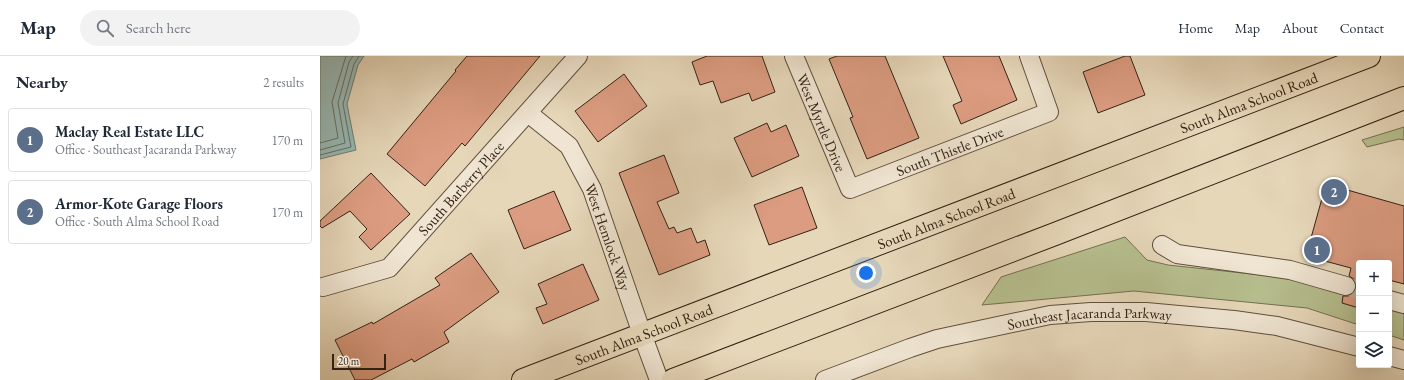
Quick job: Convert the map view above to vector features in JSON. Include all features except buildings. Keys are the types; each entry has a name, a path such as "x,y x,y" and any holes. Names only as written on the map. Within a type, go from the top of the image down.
{"main road":[{"name":"South Alma School Road","path":"524,380 1369,56"},
{"path":"673,380 1404,98"}],"street":[{"name":"South Barberry Place","path":"323,287 389,268 578,56"},
{"name":"West Myrtle Drive","path":"794,56 850,190"},
{"name":"South Thistle Drive","path":"850,190 1050,112 1029,56"},
{"name":"West Hemlock Way","path":"528,113 568,146 592,189 659,380"},
{"path":"1162,245 1178,254 1290,270 1346,286"},
{"path":"1392,301 1404,304"},
{"name":"Southeast Jacaranda Parkway","path":"825,380 937,339 1050,315 1091,312 1146,312 1234,320 1277,326 1356,347"},
{"path":"1392,357 1404,360"}],"green space":[{"path":"1404,127 1404,140 1399,139 1367,147 1362,140"},
{"path":"1125,237 1147,260 1168,265 1289,278 1356,299 1356,324 1307,308 1134,291 982,305 1001,277"},
{"path":"1392,310 1404,313 1404,340 1392,336"}],"water":[{"path":"320,56 364,56 358,65 347,104 356,150 320,159"}],"tunnel":[{"path":"1346,286 1356,289"}],"place":[{"name":"Armor-Kote Garage Floors","path":"1334,192"},
{"name":"Maclay Real Estate LLC","path":"1317,250"}]}
